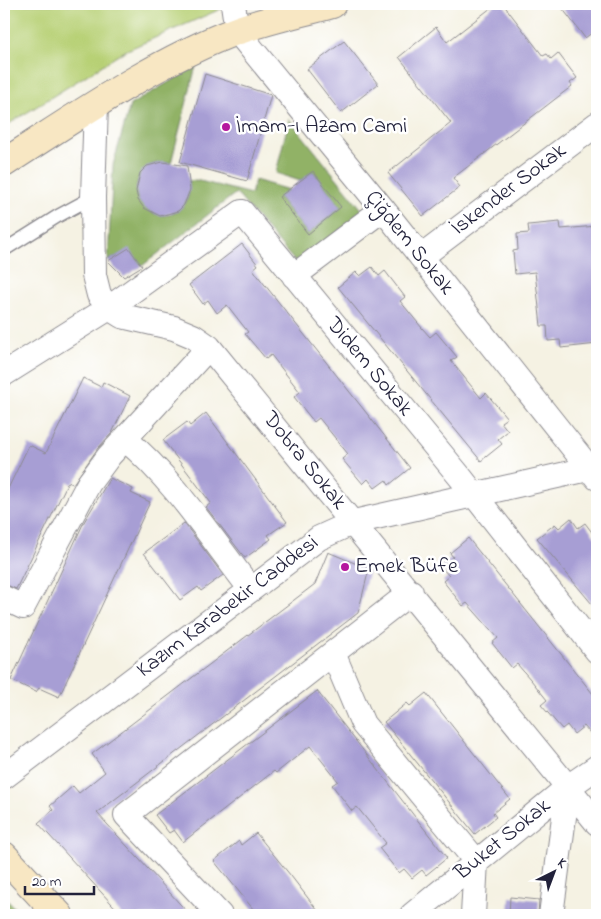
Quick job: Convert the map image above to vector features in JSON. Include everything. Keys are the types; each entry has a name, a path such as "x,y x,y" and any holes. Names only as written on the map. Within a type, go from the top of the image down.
{"street":[{"path":"233,4 237,31"},
{"path":"4,163 96,104 171,62 237,31 332,4"},
{"name":"Çiğdem Sokak","path":"237,31 595,471"},
{"path":"4,374 109,308 100,295 94,275 92,197 96,104"},
{"name":"İskender Sokak","path":"421,257 597,124"},
{"path":"294,276 383,209"},
{"name":"Didem Sokak","path":"109,308 242,212 474,495 597,651"},
{"name":"Dobra Sokak","path":"109,308 136,321 174,328 194,336 209,346 597,823"},
{"path":"4,598 23,607 89,483 125,439 209,346"},
{"path":"125,439 149,460 177,492 250,588"},
{"name":"Kazım Karabekir Caddesi","path":"4,777 250,588 319,538 354,522 474,495 595,471"},
{"path":"220,915 126,815 411,592"},
{"path":"333,653 363,724 476,861 473,915"},
{"name":"Buket Sokak","path":"412,915 568,787 597,767"},
{"path":"552,915 568,787"},
{"path":"4,856 59,915"}],"lane":[{"path":"4,250 92,197"}],"green space":[{"path":"4,4 222,4 223,8 125,51 4,127"},
{"path":"196,66 171,163 162,162 154,164 143,171 139,177 137,184 138,200 146,209 155,214 164,215 172,214 180,209 186,202 189,193 189,181 196,180 251,194 255,180 289,190 279,198 308,234 341,207 313,171 300,181 276,173 289,119 364,212 297,264 236,193 142,266 129,249 108,261 113,165 130,105"},
{"path":"4,896 20,915 4,915"}],"building":[{"path":"496,4 503,4 543,56 547,54 551,59 558,53 577,78 570,83 572,86 453,178 460,187 423,216 388,173 451,123 399,57 436,27 447,42"},
{"path":"559,4 597,4 597,29 585,38"},
{"path":"344,41 378,84 341,113 307,69"},
{"name":"İmam-ı Azam Cami","path":"205,74 271,95 247,181 180,162"},
{"path":"163,162 187,166 190,190 184,205 178,211 160,216 144,208 138,200 136,191 140,173 147,166"},
{"path":"313,171 341,207 308,234 279,197"},
{"path":"560,222 561,229 597,226 597,344 561,348 560,340 548,341 547,326 541,326 535,272 515,274 513,251 518,250 517,234 529,233 528,225"},
{"path":"242,244 258,265 253,269 261,280 410,468 389,485 386,480 375,488 368,479 363,484 342,459 348,454 319,418 314,422 294,397 300,392 271,355 266,359 245,334 248,332 227,305 217,313 208,300 203,304 189,285"},
{"path":"129,248 142,266 124,277 108,261"},
{"path":"372,267 379,276 385,271 405,297 400,301 422,328 430,337 436,332 457,357 451,361 481,398 486,393 507,418 501,422 508,431 498,439 502,444 481,461 338,287 356,272 360,276"},
{"path":"83,378 101,387 103,382 130,396 112,433 98,448 73,484 68,482 16,589 4,584 4,497 29,445 46,453"},
{"path":"206,413 287,522 268,535 271,539 245,558 206,507 211,503 163,440 187,422 190,426"},
{"path":"110,478 133,489 131,493 150,502 59,697 39,688 36,692 11,680 84,522"},
{"path":"571,518 578,528 585,523 597,539 597,610 537,538 555,524 559,528"},
{"path":"184,523 223,575 201,591 198,587 180,600 144,553"},
{"path":"468,538 597,699 597,741 584,726 574,734 567,725 562,729 541,705 547,700 531,680 517,664 512,668 492,643 498,638 467,603 463,606 443,581 449,576 441,567 453,557 450,553"},
{"path":"328,552 369,569 358,613 97,813 190,915 122,915 38,823 53,810 50,806 73,786 79,793 105,772 92,754 315,584"},
{"path":"317,691 447,858 426,875 422,870 412,878 404,869 399,873 379,848 386,843 357,807 352,811 332,785 338,781 310,746 276,773 274,771 183,842 174,830 169,833 155,815"},
{"path":"426,693 510,799 493,813 496,817 475,834 384,722 407,703 410,706"},
{"path":"256,833 321,915 258,915 214,861 239,841 241,845"},
{"path":"510,897 539,900 538,915 509,915"}],"place":[{"name":"İmam-ı Azam Cami","path":"226,127"},
{"name":"Emek Büfe","path":"345,567"}]}
